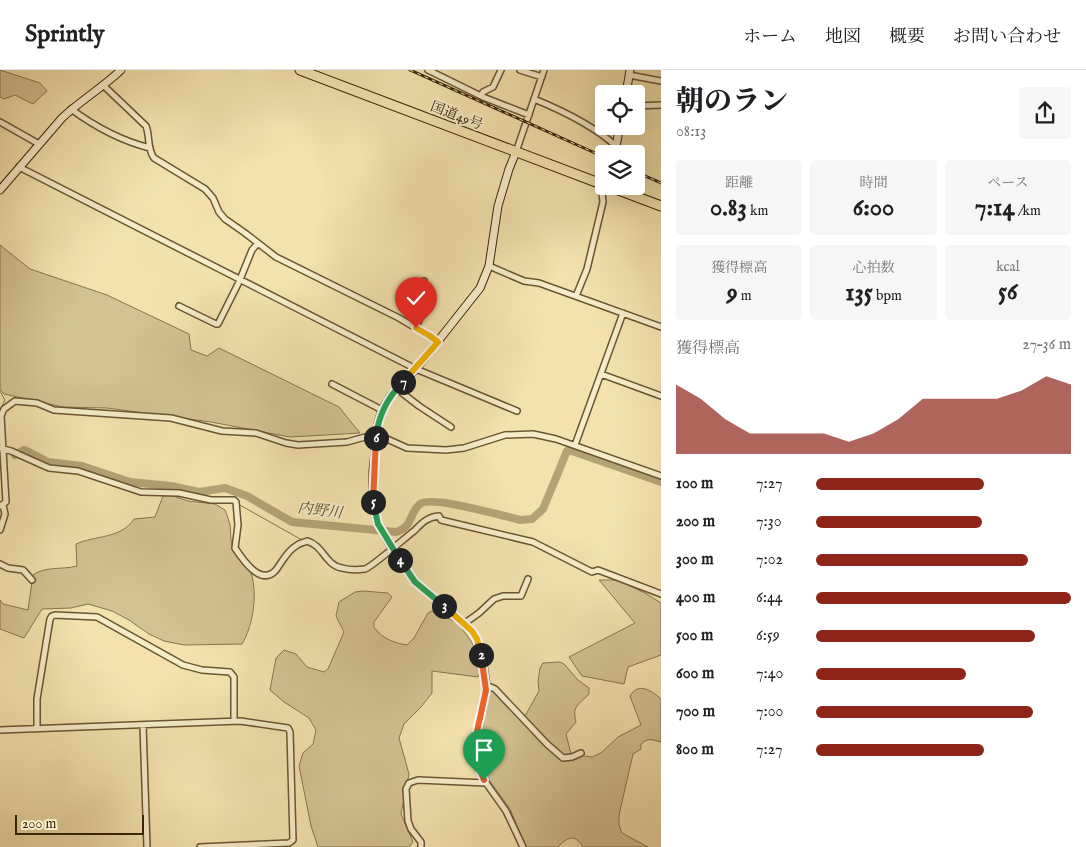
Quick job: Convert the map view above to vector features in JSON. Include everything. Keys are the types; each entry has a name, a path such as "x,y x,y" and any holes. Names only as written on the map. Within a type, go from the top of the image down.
{"highway":[{"name":"国道49号","path":"300,70 595,182"},
{"name":"国道49号","path":"631,195 661,206"}],"street":[{"path":"0,190 71,109 104,86 121,70"},
{"path":"428,70 481,96 529,115"},
{"path":"481,96 485,91 493,87 501,70"},
{"path":"520,70 542,76"},
{"path":"523,847 506,811 486,783 477,763 476,743 486,685 483,659 477,639 465,624 415,582 378,524 372,494 376,434 382,410 397,388 416,369 480,288 489,266 498,206 510,164 516,152 544,70"},
{"path":"630,73 661,81"},
{"path":"104,86 142,121 148,132 150,148 156,161 206,189 224,219 280,259 416,328 438,342"},
{"path":"534,99 560,110 590,127 615,145"},
{"path":"645,106 661,105"},
{"path":"71,109 85,120 116,136 150,148"},
{"path":"0,122 39,144"},
{"path":"19,167 416,369 517,411"},
{"path":"576,296 587,268 603,195"},
{"path":"179,306 218,324 252,250 258,243"},
{"path":"489,266 524,281 539,283 661,327"},
{"path":"416,328 429,298 422,292 424,281"},
{"path":"575,445 623,313"},
{"path":"601,374 661,396"},
{"path":"332,384 382,410"},
{"path":"397,388 419,406 451,427"},
{"path":"0,530 5,514 1,506 6,502 7,496 1,448 1,416 4,409 15,401 37,403 54,410 171,418 222,432 252,432 298,445 347,442 376,434 407,448 419,450 457,450 500,437 544,435 661,476"},
{"path":"1,448 49,468 78,471 132,490 150,493 179,493 214,500 234,500 236,502 238,525 235,548 255,574 263,576 272,574 291,550 298,544 307,541 321,550 333,565 344,569 368,568 424,520 439,516 441,520 532,542 592,572 598,570 661,594"},
{"path":"0,564 8,568 23,570 32,580"},
{"path":"465,624 494,599 502,596 521,596 528,579"},
{"path":"37,729 38,692 50,618 55,615 97,617 183,665 202,670 230,672 234,677 234,721"},
{"path":"486,685 494,690 563,758 581,753"},
{"path":"0,730 234,721 286,727 290,730 294,839 290,843 200,847"},
{"path":"143,725 147,847"},
{"path":"421,847 421,842 410,829 408,821 406,789 409,783 418,780 486,783"}],"shaded area":[{"path":"0,70 40,83 47,91 33,104 15,95 4,99 0,97"},
{"path":"0,245 30,269 107,295 189,334 191,350 207,356 219,348 339,407 360,433 290,437 211,422 107,408 63,407 4,394 0,389"},
{"path":"170,495 188,501 215,504 225,510 230,525 233,548 250,570 253,581 252,619 242,644 184,645 164,641 112,611 88,604 71,608 42,609 24,638 0,629 0,600 3,604 28,610 33,575 43,570 77,566 76,544 108,536 122,530 134,519 155,517 163,496"},
{"path":"599,580 617,580 661,603 661,655 628,667 624,684 582,676 569,657 635,623"},
{"path":"355,592 388,593 392,597 374,622 374,627 377,631 388,639 407,645 414,638 428,613 432,611 458,623 479,656 481,668 478,677 432,671 432,693 404,724 399,738 409,774 401,814 413,842 409,847 318,847 311,826 299,766 303,753 313,744 316,730 309,718 284,702 270,690 276,658 284,650 296,654 307,667 324,672 328,669 344,632 336,616 339,602"},
{"path":"560,662 589,688 589,694 575,709 576,722 566,734 571,754 592,757 601,753 618,737 641,725 630,696 637,689 649,690 661,699 661,742 646,740 641,744 641,749 633,754 619,815 619,825 622,833 648,847 583,847 577,840 571,838 558,847 526,847 510,809 489,780 482,764 479,745 490,691 521,716 525,716 539,691 538,681 540,668 543,663"}],"waterway":[{"path":"0,391 5,400 0,410"},
{"name":"内野川","path":"15,455 24,450 48,462 82,466 130,482 171,486 199,492 225,488 247,496 292,522 396,532 405,527 420,504 427,502 452,504 520,520 532,519 543,509 569,450 661,482"},
{"path":"17,456 46,470 65,472"},
{"path":"93,478 141,495 163,495"},
{"path":"238,504 302,540"},
{"path":"478,526 530,539"},
{"path":"411,537 421,528"},
{"path":"585,566 593,569"},
{"path":"333,567 341,570"},
{"path":"606,575 623,582"}],"railway":[{"path":"410,70 595,153"},
{"path":"645,176 661,183"}],"route":[{"path":"416,328 438,342 416,369 397,388 382,410 376,434 373,506 378,524 415,582 475,634 483,659 486,687 476,743 477,763 484,780"}]}
